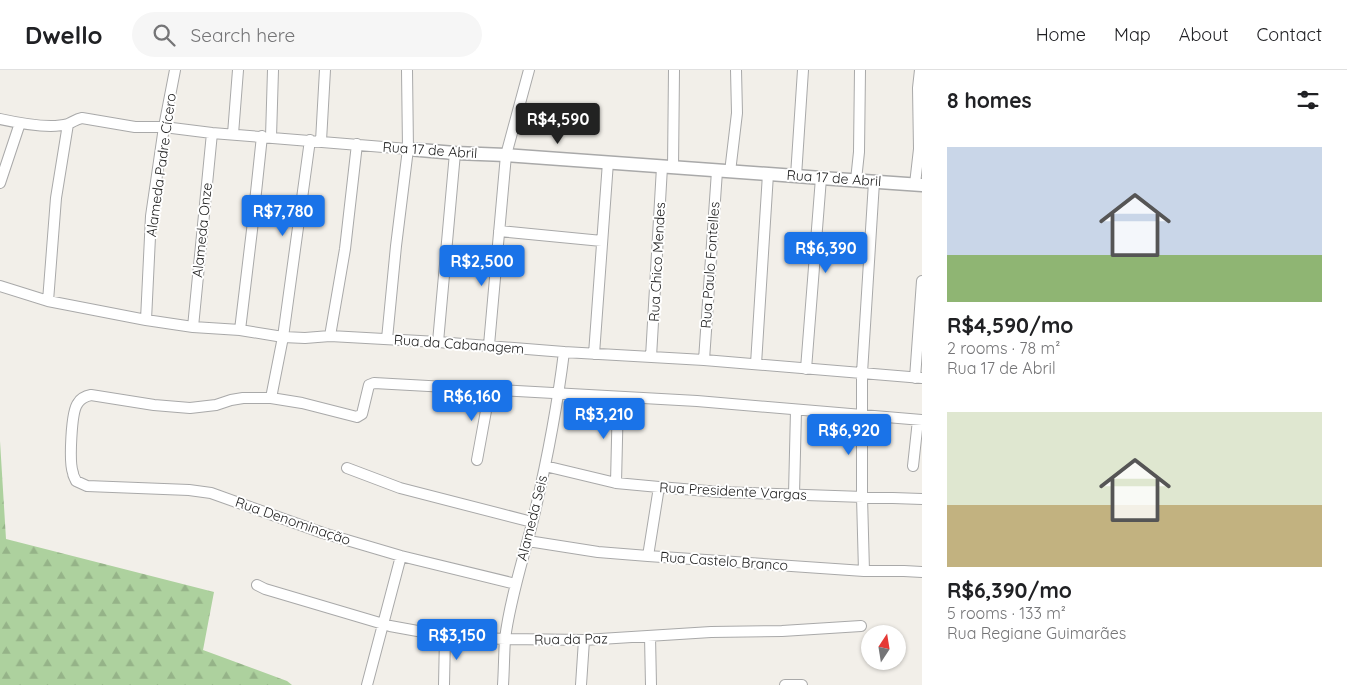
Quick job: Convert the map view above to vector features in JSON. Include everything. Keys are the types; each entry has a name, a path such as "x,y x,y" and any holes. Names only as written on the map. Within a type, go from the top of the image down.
{"street":[{"name":"Alameda Padre Cícero","path":"146,320 151,216 175,70"},
{"path":"233,134 238,70"},
{"path":"240,330 273,70"},
{"path":"321,141 325,70"},
{"path":"387,339 408,148 407,70"},
{"path":"489,345 506,155 529,70"},
{"name":"Rua Chico Mendes","path":"651,357 674,70"},
{"path":"730,172 737,113 736,70"},
{"path":"796,176 803,70"},
{"path":"856,180 859,152 860,70"},
{"path":"919,184 918,88 920,70"},
{"name":"Rua 17 de Abril","path":"0,119 44,125 68,124 82,118 135,127 266,136 454,153 919,184"},
{"path":"0,184 20,123"},
{"path":"48,300 56,198 68,124"},
{"name":"Alameda Onze","path":"193,327 212,133"},
{"path":"310,140 283,337 271,398 302,403 357,417 362,414 367,389 369,385 374,383 697,402 920,420 913,466"},
{"path":"330,336 345,249 357,144"},
{"path":"438,342 454,153"},
{"path":"594,354 608,162"},
{"name":"Rua Paulo Fontelles","path":"704,360 717,171"},
{"path":"756,364 768,174"},
{"path":"806,369 821,178"},
{"path":"864,571 862,373 874,182"},
{"path":"500,231 602,241"},
{"path":"918,378 922,281"},
{"name":"Rua da Cabanagem","path":"0,286 48,300 146,320 193,327 240,330 283,337 330,336 489,345 564,352 704,360 918,378"},
{"name":"Alameda Seis","path":"503,685 505,640 516,584 545,466 559,393 564,352"},
{"path":"478,460 490,389"},
{"name":"Rua Denominação","path":"271,398 244,398 216,405 190,408 154,405 98,395 85,396 78,402 74,410 72,472 76,481 87,486 189,490 211,493 323,533 401,556 516,584"},
{"path":"616,483 618,397"},
{"path":"794,494 796,410"},
{"name":"Rua Presidente Vargas","path":"545,466 616,483 658,487 720,492 922,499"},
{"path":"347,468 400,488 532,522"},
{"path":"648,556 658,487"},
{"name":"Rua Castelo Branco","path":"528,541 598,552 648,556 864,571 922,572"},
{"path":"367,685 401,556"},
{"name":"Rua da Paz","path":"258,585 265,589 383,624 445,636 505,640 584,640 711,632 782,631 861,626"},
{"path":"444,685 445,636"},
{"path":"650,636 651,685"},
{"path":"581,685 584,640"},
{"path":"785,685 802,685"}],"green space":[{"path":"0,441 6,539 214,592 203,650 287,681 292,685 0,685"}]}
